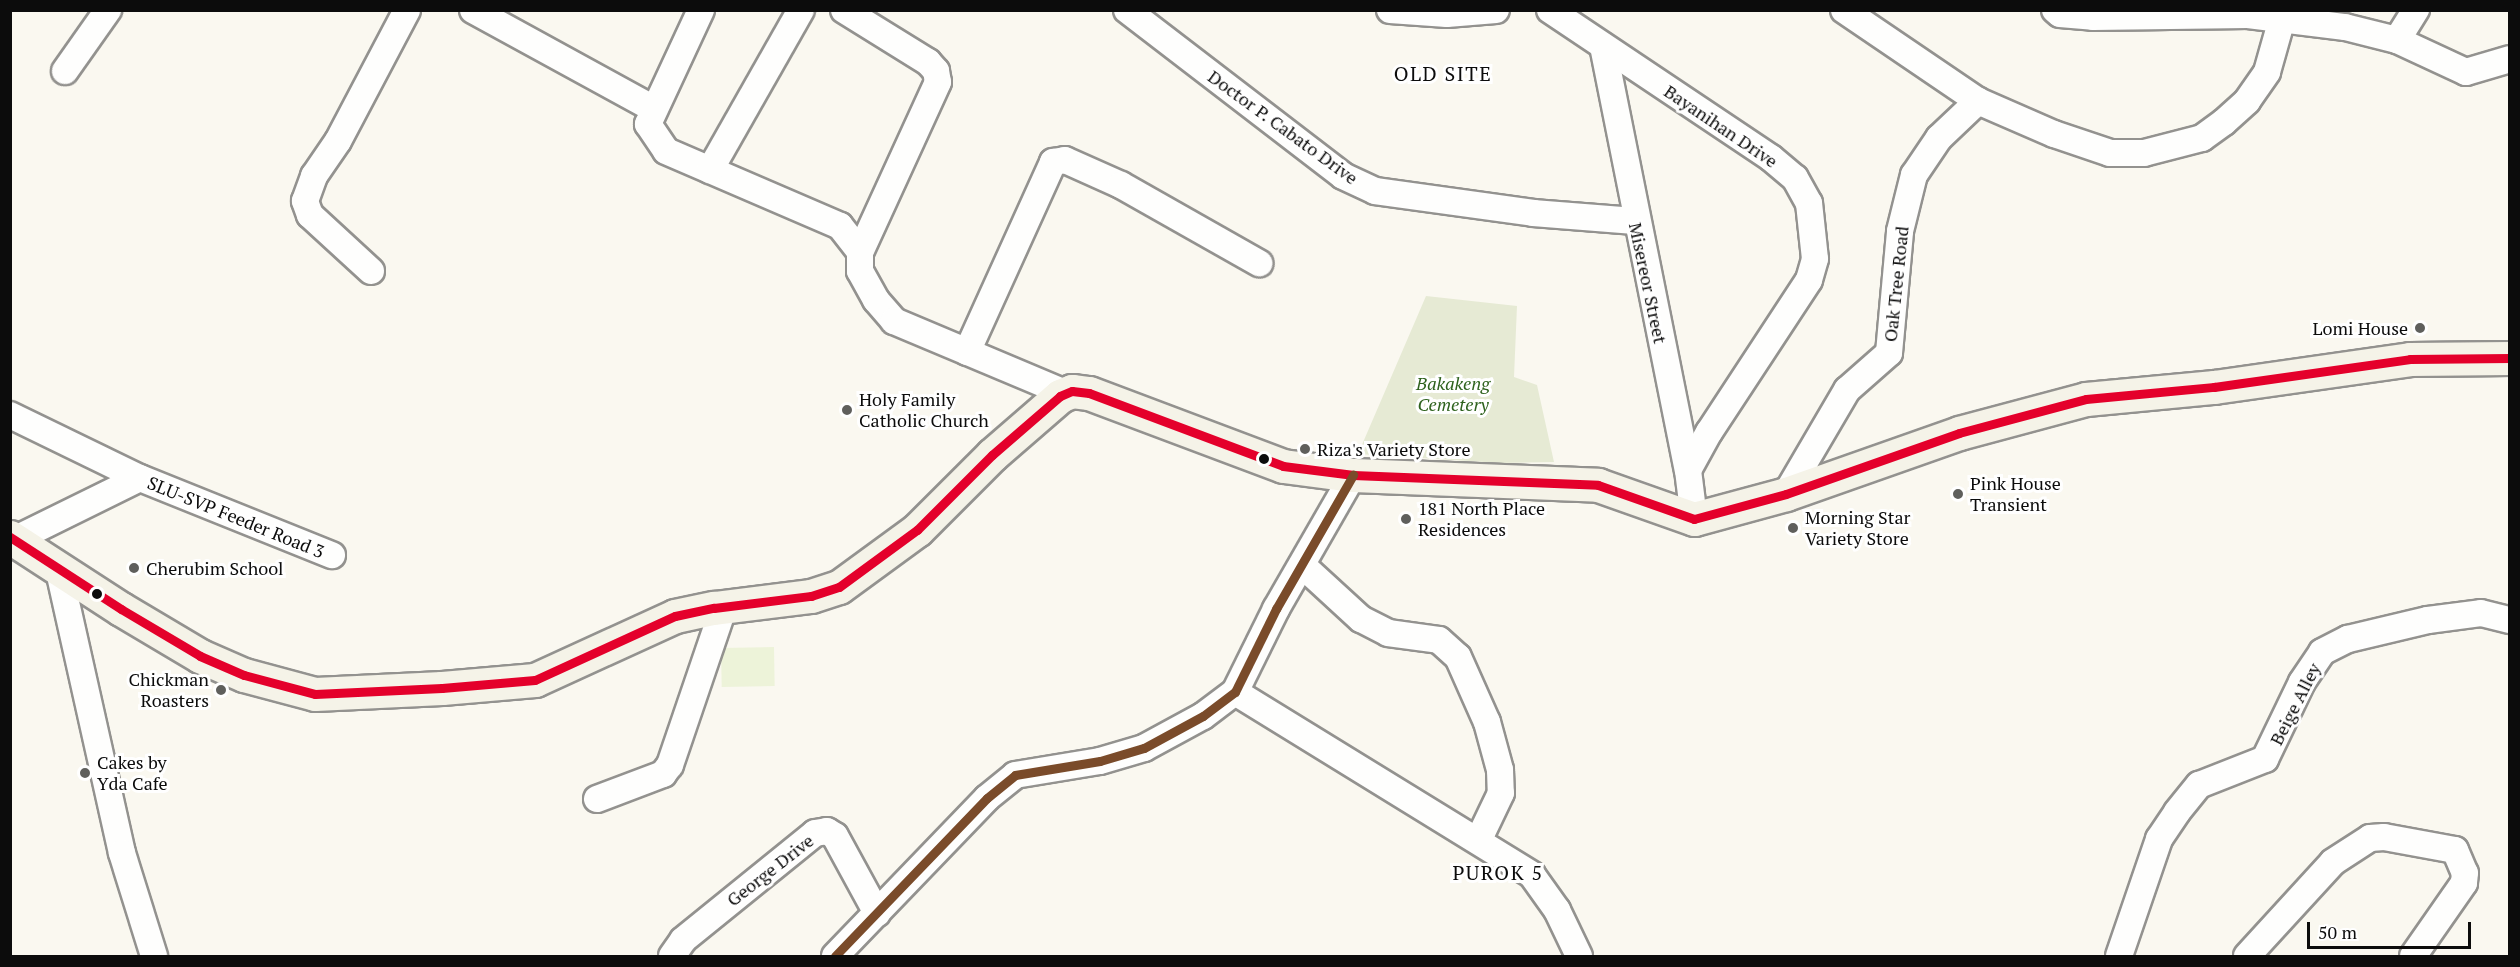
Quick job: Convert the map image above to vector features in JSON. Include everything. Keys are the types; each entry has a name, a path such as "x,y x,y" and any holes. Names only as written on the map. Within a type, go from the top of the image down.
{"main road":[{"path":"12,538 59,571 200,656 244,675 315,694 535,680 675,616 724,606 811,596 839,587 917,530 959,485 1065,393 1089,393 1243,454 1283,466 1353,475 1598,485 1694,519 1786,494 1959,433 2086,399 2214,387 2410,359 2510,358"}],"street":[{"path":"64,71 108,10"},
{"path":"371,271 310,215 305,201 314,176 338,141 407,10"},
{"path":"473,10 654,109"},
{"path":"701,10 648,124 666,151 840,226 860,252"},
{"path":"710,170 801,10"},
{"path":"844,10 928,62 936,71 938,82 860,252 860,271 894,321 1065,393"},
{"name":"Doctor P. Cabato Drive","path":"1127,10 1343,176 1375,191 1533,213 1635,221"},
{"path":"1390,10 1447,14 1496,10"},
{"name":"Bayanihan Drive","path":"1550,10 1771,158 1795,178 1809,203 1815,259 1809,280 1714,424 1688,470"},
{"path":"1844,10 1978,101 2054,134 2110,153 2144,153 2202,138 2247,101 2267,72 2283,19"},
{"path":"2055,10 2093,17 2248,15 2345,27 2397,40 2466,72 2510,59"},
{"path":"2397,40 2416,10"},
{"name":"Misereor Street","path":"1603,46 1635,221 1688,470 1694,519"},
{"name":"Oak Tree Road","path":"1786,494 1847,390 1889,353 1900,231 1914,175 1939,138 1978,101"},
{"path":"967,352 1053,162 1065,160 1120,185 1259,263"},
{"name":"SLU-SVP Feeder Road 3","path":"10,415 140,478 332,555"},
{"path":"835,957 987,798 1015,775 1110,759 1144,748 1203,716 1235,692 1302,565 1353,475"},
{"name":"SLU-SVP Feeder Road 3","path":"12,538 140,478"},
{"path":"1302,565 1361,619 1388,633 1439,640 1458,657 1487,722 1500,770 1502,793 1478,841"},
{"path":"59,571 122,853 154,957"},
{"path":"597,799 663,774 670,765 724,606"},
{"name":"Beige Alley","path":"2119,957 2159,840 2177,812 2199,785 2265,759 2302,682 2322,652 2348,639 2428,620 2481,613 2510,620"},
{"path":"1235,692 1532,875 1557,910 1579,957"},
{"name":"George Drive","path":"672,957 683,940 815,833 827,831 835,836 877,913"},
{"path":"2247,957 2333,862 2370,838 2384,837 2455,850 2463,862 2463,883 2413,957"}],"green space":[{"name":"Bakakeng Cemetery","path":"1426,296 1517,306 1514,377 1537,385 1554,462 1500,463 1358,454"},
{"path":"774,647 775,686 722,687 721,648"}],"transit line":[{"path":"10,537 121,609 200,656 244,675 315,694 442,688 535,680 675,616 714,608 811,596 839,587 917,530 992,455 1060,396 1072,391 1089,393 1283,466 1353,475 1598,485 1694,519 1786,494 1959,433 2086,399 2214,387 2410,359 2510,358"},
{"path":"835,956 987,798 1015,775 1100,761 1144,748 1203,716 1235,692 1276,609 1353,475"}],"place":[{"name":"Lomi House","path":"2420,328"},
{"name":"Holy Family Catholic Church","path":"847,410"},
{"name":"Riza's Variety Store","path":"1305,449"},
{"name":"Pink House Transient","path":"1958,494"},
{"name":"181 North Place Residences","path":"1406,519"},
{"name":"Morning Star Variety Store","path":"1793,528"},
{"name":"Cherubim School","path":"134,568"},
{"name":"Chickman Roasters","path":"221,690"},
{"name":"Cakes by Yda Cafe","path":"85,773"}],"district":[{"name":"OLD SITE","path":"1443,73"},
{"name":"PUROK 5","path":"1498,872"}]}
